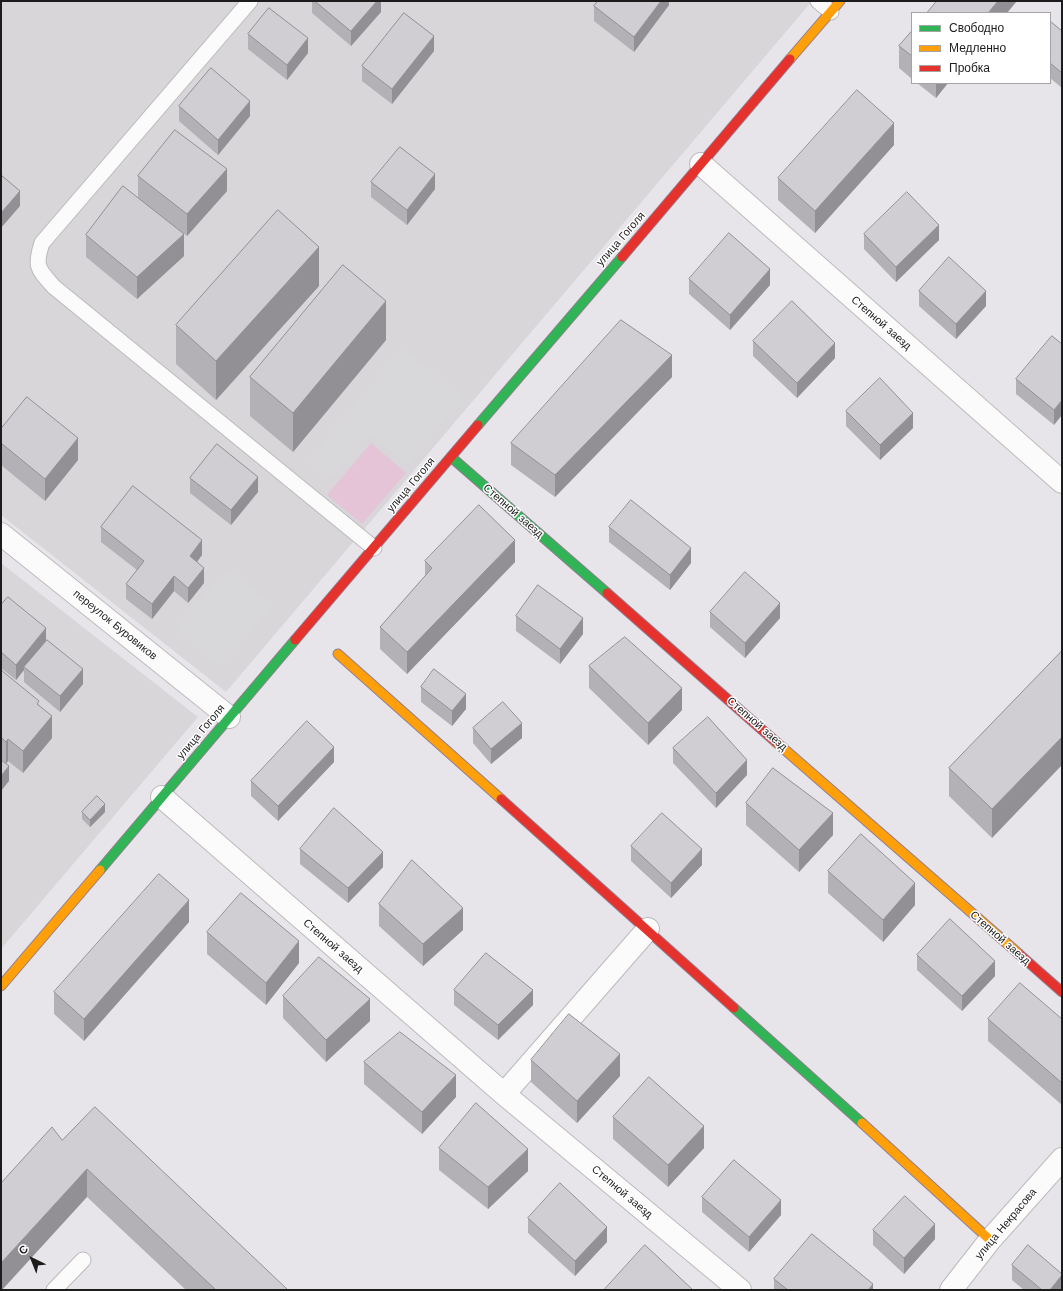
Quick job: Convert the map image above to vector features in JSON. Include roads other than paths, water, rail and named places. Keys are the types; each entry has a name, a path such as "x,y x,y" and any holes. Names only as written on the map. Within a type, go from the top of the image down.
{"street":[{"name":"улица Гоголя","path":"1,986 835,6"},
{"name":"Степной заезд","path":"701,164 1062,482"},
{"name":"Степной заезд","path":"451,457 1062,992"},
{"name":"переулок Буровиков","path":"1,534 229,717"},
{"path":"338,654 648,929 990,1240"},
{"name":"Степной заезд","path":"162,797 504,1094 740,1290"},
{"path":"504,1094 648,929"},
{"name":"улица Некрасова","path":"951,1290 990,1240 1062,1159"}],"lane":[{"path":"250,1 42,243 37,258 41,272 54,287 374,548"},
{"path":"818,1 835,6"},
{"path":"54,1290 83,1260"}]}
